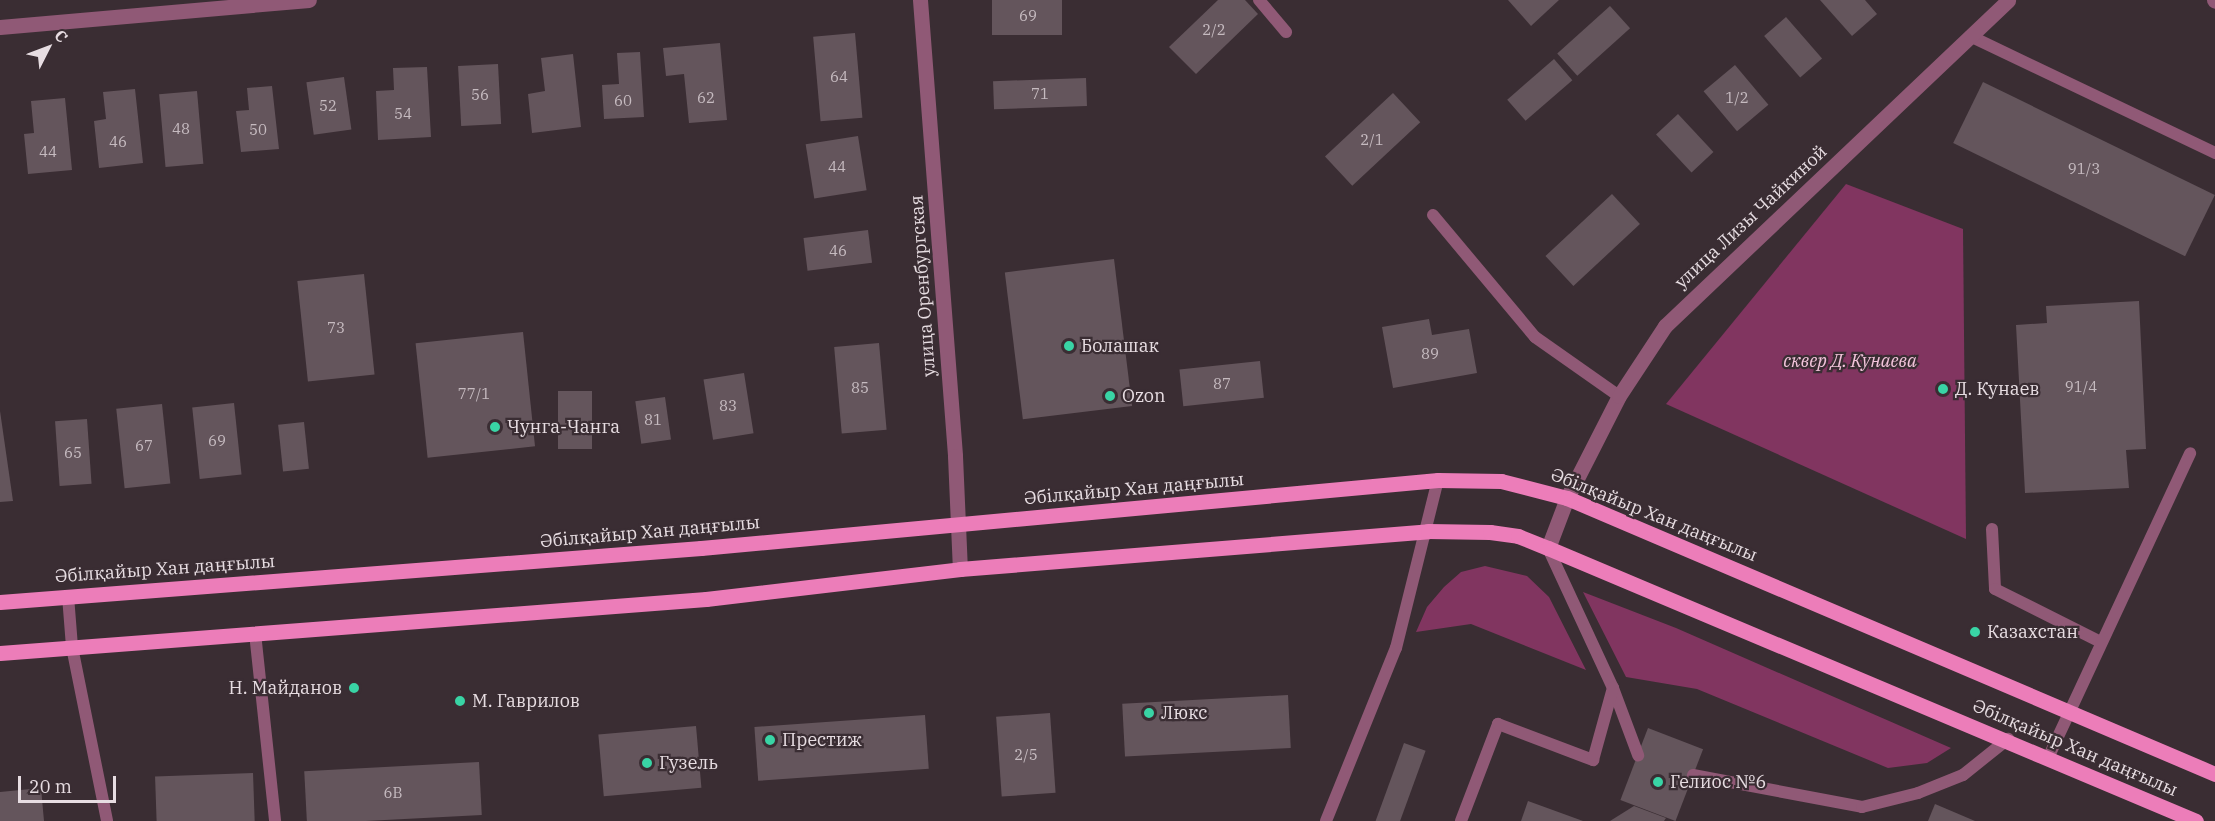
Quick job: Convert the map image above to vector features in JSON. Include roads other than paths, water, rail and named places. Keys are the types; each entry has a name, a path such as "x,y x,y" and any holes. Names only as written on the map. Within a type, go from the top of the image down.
{"main road":[{"name":"Әбілқайыр Хан даңғылы","path":"0,602 701,548 1438,480 1501,481 1567,498 2071,710 2215,774"},
{"name":"Әбілқайыр Хан даңғылы","path":"0,653 706,599 960,569 1428,531 1518,536 2049,756 2196,821"}],"street":[{"path":"0,27 309,0"},
{"name":"улица Оренбургская","path":"920,0 959,524 960,569"},
{"name":"улица Лизы Чайкиной","path":"1548,548 1567,498 1619,396 1665,326 2008,0"}],"lane":[{"path":"1259,0 1286,32"},
{"path":"1970,36 2215,153"},
{"path":"1432,215 1535,337 1619,396"},
{"path":"2049,756 2190,453"},
{"path":"1326,821 1396,648 1428,531 1438,480"},
{"path":"1992,529 1995,589 2101,642"},
{"path":"1548,548 1613,688 1638,755"},
{"path":"68,596 72,647 107,821"},
{"path":"255,633 275,821"},
{"path":"1461,821 1498,724 1593,760 1613,688"},
{"path":"1694,775 1862,807 1918,793 1963,775 2008,739"}],"place":[{"name":"Болашак","path":"1069,346"},
{"name":"Д. Кунаев","path":"1943,389"},
{"name":"Ozon","path":"1110,396"},
{"name":"Чунга-Чанга","path":"495,427"},
{"name":"Казахстан","path":"1975,632"},
{"name":"Н. Майданов","path":"354,688"},
{"name":"М. Гаврилов","path":"460,701"},
{"name":"Люкс","path":"1149,713"},
{"name":"Престиж","path":"770,740"},
{"name":"Гузель","path":"647,763"},
{"name":"Гелиос №6","path":"1658,782"}],"park label":[{"name":"сквер Д. Кунаева","path":"1850,361"}]}
